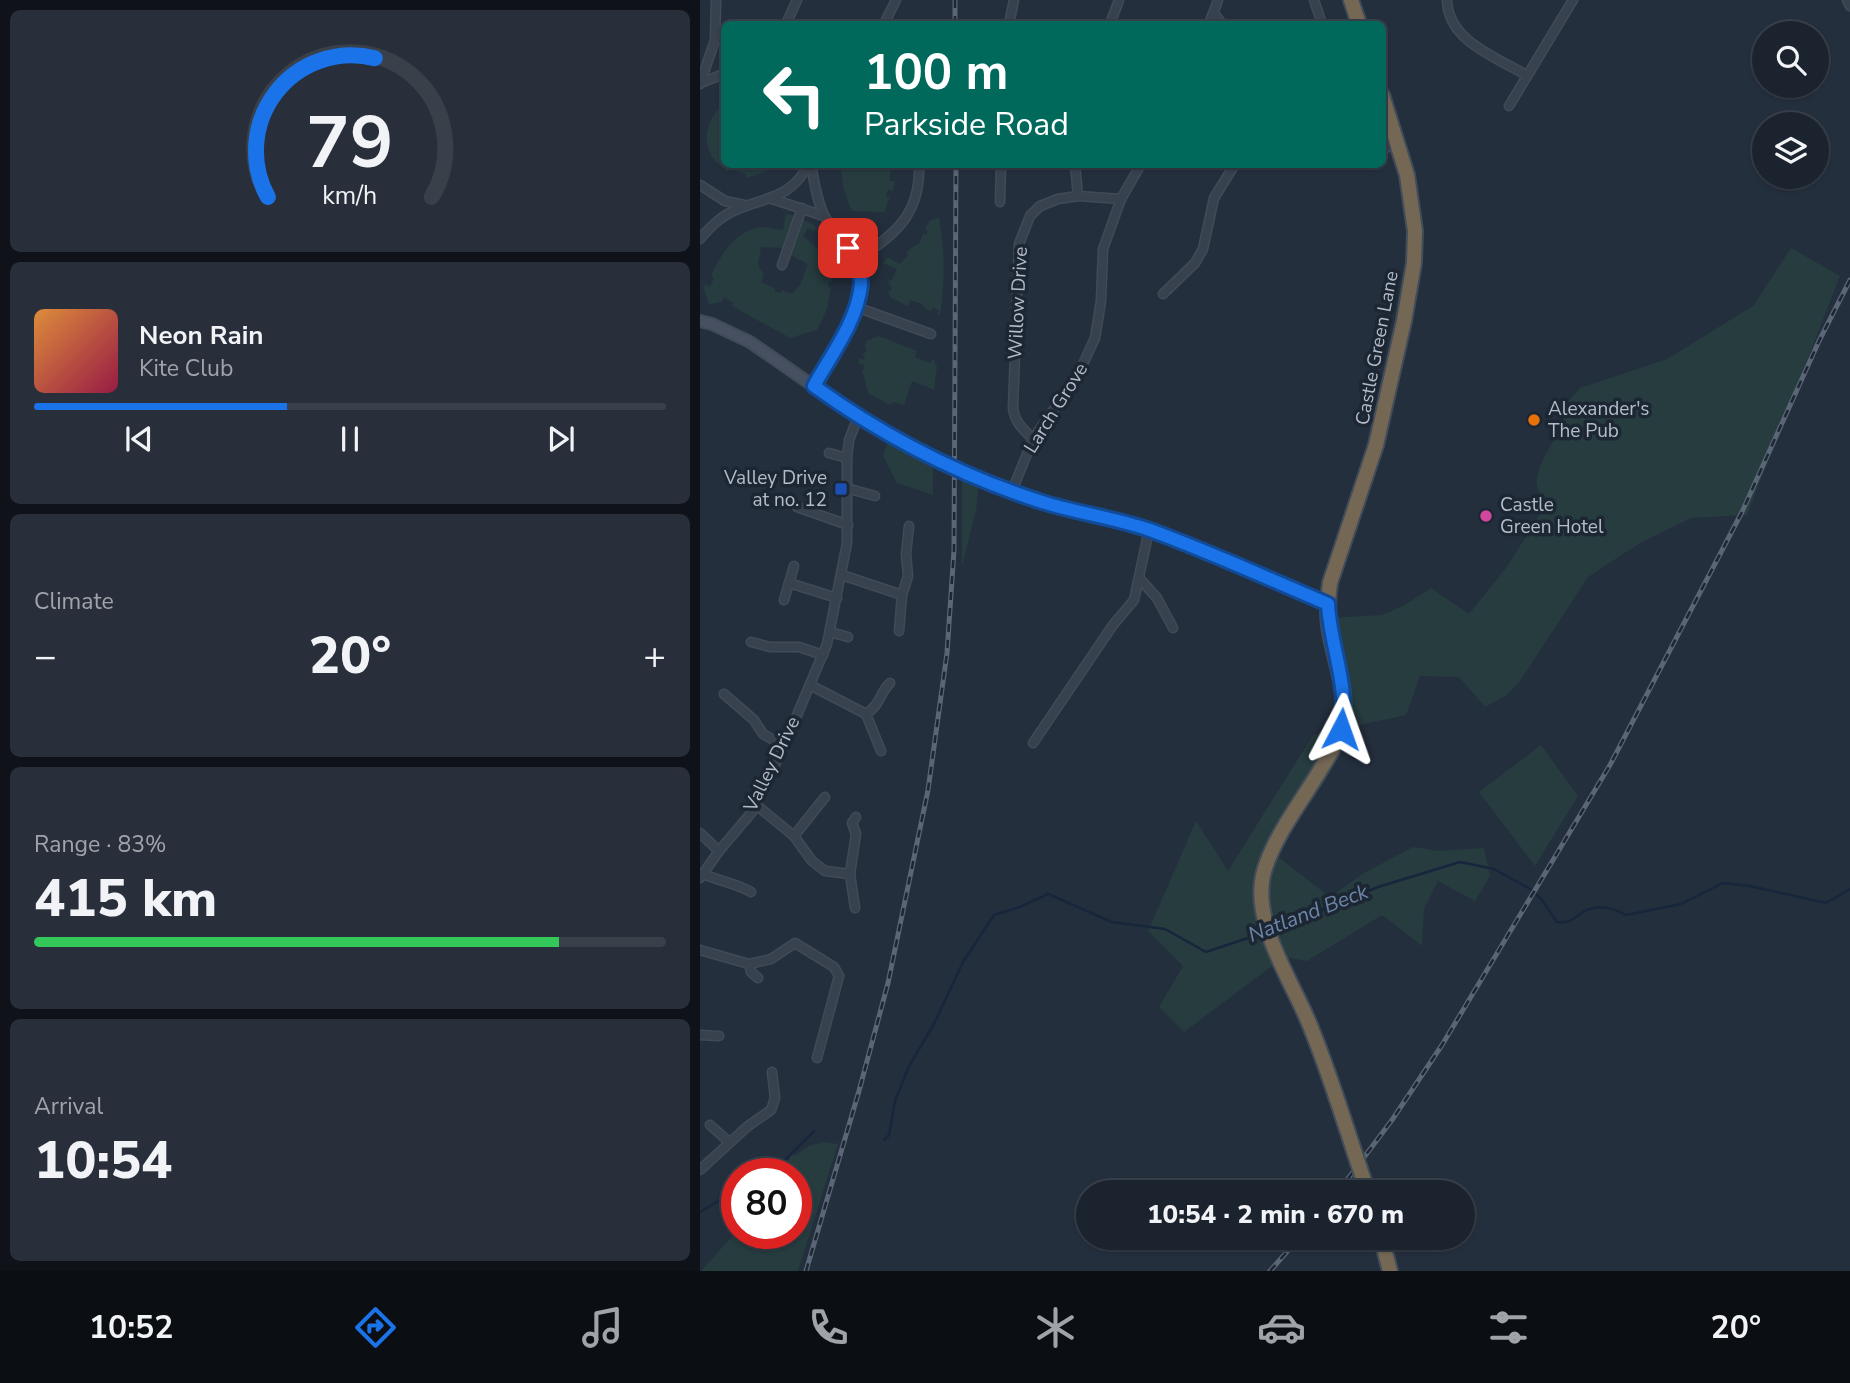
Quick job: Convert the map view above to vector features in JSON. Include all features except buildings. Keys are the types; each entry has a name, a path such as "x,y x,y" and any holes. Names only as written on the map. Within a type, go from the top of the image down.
{"highway":[{"path":"1351,0 1358,21"},
{"name":"Castle Green Lane","path":"1363,1180 1306,1013 1270,937 1261,894 1264,870 1272,850 1324,765 1341,729 1343,688 1329,625 1330,583 1376,445 1414,263 1412,202 1399,145 1386,107"},
{"path":"1384,1250 1390,1271"}],"street":[{"path":"700,83 713,52 716,0"},
{"path":"787,21 797,0"},
{"path":"886,21 896,0"},
{"path":"1010,21 1014,0"},
{"path":"1111,21 1119,0"},
{"path":"1210,21 1218,0"},
{"path":"1314,0 1321,21"},
{"path":"1447,0 1456,30 1526,75"},
{"path":"1509,106 1573,0"},
{"path":"1847,0 1850,6"},
{"path":"1214,12 1220,21"},
{"path":"716,28 721,38"},
{"path":"700,83 721,75"},
{"path":"700,239 724,215 788,191 807,168"},
{"path":"811,168 824,216 855,260 861,283 856,307 814,386"},
{"path":"855,260 892,235 901,225 917,190 919,168"},
{"path":"1000,202 1001,168"},
{"path":"1075,168 1078,196"},
{"name":"Larch Grove","path":"1012,492 1033,439 1077,377 1096,338 1103,249 1121,199 1139,168"},
{"path":"1163,294 1195,263 1203,249 1214,198 1233,168"},
{"path":"700,185 725,201 747,206"},
{"name":"Willow Drive","path":"1033,439 1020,426 1013,408 1018,244 1030,216 1040,206 1058,199 1078,196 1121,199"},
{"path":"772,199 824,216"},
{"path":"782,265 802,208"},
{"path":"856,307 931,334"},
{"path":"700,321 750,342 858,417 890,435 1012,492 1149,530 1328,604"},
{"name":"Valley Drive","path":"751,892 739,885 702,876 752,812 823,655 842,575 848,525 847,458 849,440 858,417"},
{"path":"829,453 847,458"},
{"path":"846,488 875,496"},
{"path":"797,507 848,525"},
{"path":"899,631 902,595 908,576 906,554 909,526"},
{"path":"1033,743 1113,625 1134,600 1149,530"},
{"path":"784,600 794,566"},
{"path":"842,575 902,595"},
{"path":"1139,578 1157,598 1174,628"},
{"path":"789,583 837,598"},
{"path":"830,632 848,637"},
{"path":"751,642 770,647 799,647 823,655"},
{"path":"866,714 879,703 884,688 890,683"},
{"path":"810,685 866,714 881,751"},
{"path":"724,694 754,720 763,734 784,746"},
{"path":"794,836 825,797"},
{"path":"755,804 794,836 812,861 825,871 850,874"},
{"path":"855,908 850,874 856,834 852,823 856,817"},
{"path":"700,833 719,851"},
{"path":"700,950 749,964 771,959 795,943 834,967 839,976 817,1058"},
{"path":"749,964 751,972 758,978"},
{"path":"700,1034 719,1036"},
{"path":"700,1170 729,1142 771,1110 775,1098 772,1072"},
{"path":"710,1125 729,1142"}],"green space":[{"path":"721,106 721,166 712,157 707,142 708,127"},
{"path":"724,168 770,170 747,178 745,173 729,169 728,172"},
{"path":"840,168 895,168 890,170 890,181 895,181 893,191 888,190 886,196 890,198 884,212 852,211 844,191"},
{"path":"786,214 796,216 784,248 761,247 758,265 764,274 761,282 775,288 774,291 780,293 782,290 792,294 800,285 808,264 790,255 802,219 817,227 814,231 808,228 803,236 824,256 832,275 832,282 829,282 828,287 831,288 827,309 817,330 790,338 732,306 733,302 724,298 722,302 709,304 703,287 706,284 710,287 714,278 711,276 719,260 737,238 761,227 783,230"},
{"path":"939,218 944,266 940,315 937,314 939,310 925,309 922,304 910,300 908,306 891,298 888,291 892,289 888,281 892,280 897,269 883,263 887,257 900,264 908,255 906,252 920,242 923,233 926,235 928,231 925,229 930,220"},
{"path":"1791,248 1840,276 1747,515 1691,518 1640,543 1588,577 1520,681 1507,695 1485,707 1459,677 1420,676 1406,715 1341,729 1328,618 1382,615 1403,606 1431,588 1469,614 1506,568 1545,506 1539,492 1537,476 1559,431 1564,414 1561,410 1580,388 1667,359 1753,306"},
{"path":"879,336 917,351 915,357 930,363 933,358 937,367 934,390 912,381 904,405 893,402 890,405 868,393 863,364 858,361 865,356 861,354 867,349 866,341"},
{"path":"888,441 894,448 896,446 933,461 933,495 897,483 883,456"},
{"path":"962,474 979,482 976,511 962,566"},
{"path":"1341,729 1269,850 1330,897 1364,873 1413,847 1440,851 1484,848 1490,876 1475,901 1438,881 1424,909 1422,946 1382,915 1307,961 1284,957 1184,1032 1159,1007 1183,966 1148,931 1196,821 1228,871 1313,735"},
{"path":"1541,745 1578,796 1535,866 1479,792"},
{"path":"823,1142 838,1144 812,1227 812,1158 790,1158 809,1146"},
{"path":"721,1249 805,1249 798,1271 701,1271"}],"waterway":[{"name":"Natland Beck","path":"1273,930 1378,887 1460,862 1494,869 1532,890 1557,922 1567,922 1597,907 1613,909 1626,915 1681,904 1723,883 1750,886 1826,903 1850,889"},
{"name":"Natland Beck","path":"884,1140 889,1135 895,1101 909,1066 934,1024 963,962 994,915 1048,894 1112,922 1165,929 1206,952 1263,933"},
{"name":"Natland Beck","path":"787,1158 814,1131"},
{"name":"Natland Beck","path":"700,1212 721,1200"}],"railway":[{"path":"955,0 955,21"},
{"path":"806,1271 888,983 928,790 947,653 954,550 956,168"},
{"path":"1347,1180 1392,1120 1442,1045 1610,765 1742,512 1819,341 1850,280"},
{"path":"1270,1271 1289,1250"}],"place":[{"name":"Alexander's The Pub","path":"1534,420"},
{"name":"Valley Drive at no. 12","path":"841,489"},
{"name":"Castle Green Hotel","path":"1486,516"}],"route":[{"path":"848,248 855,260 861,283 856,307 814,386 888,434 1012,492 1149,530 1328,604 1329,625 1343,688 1341,729"}]}
